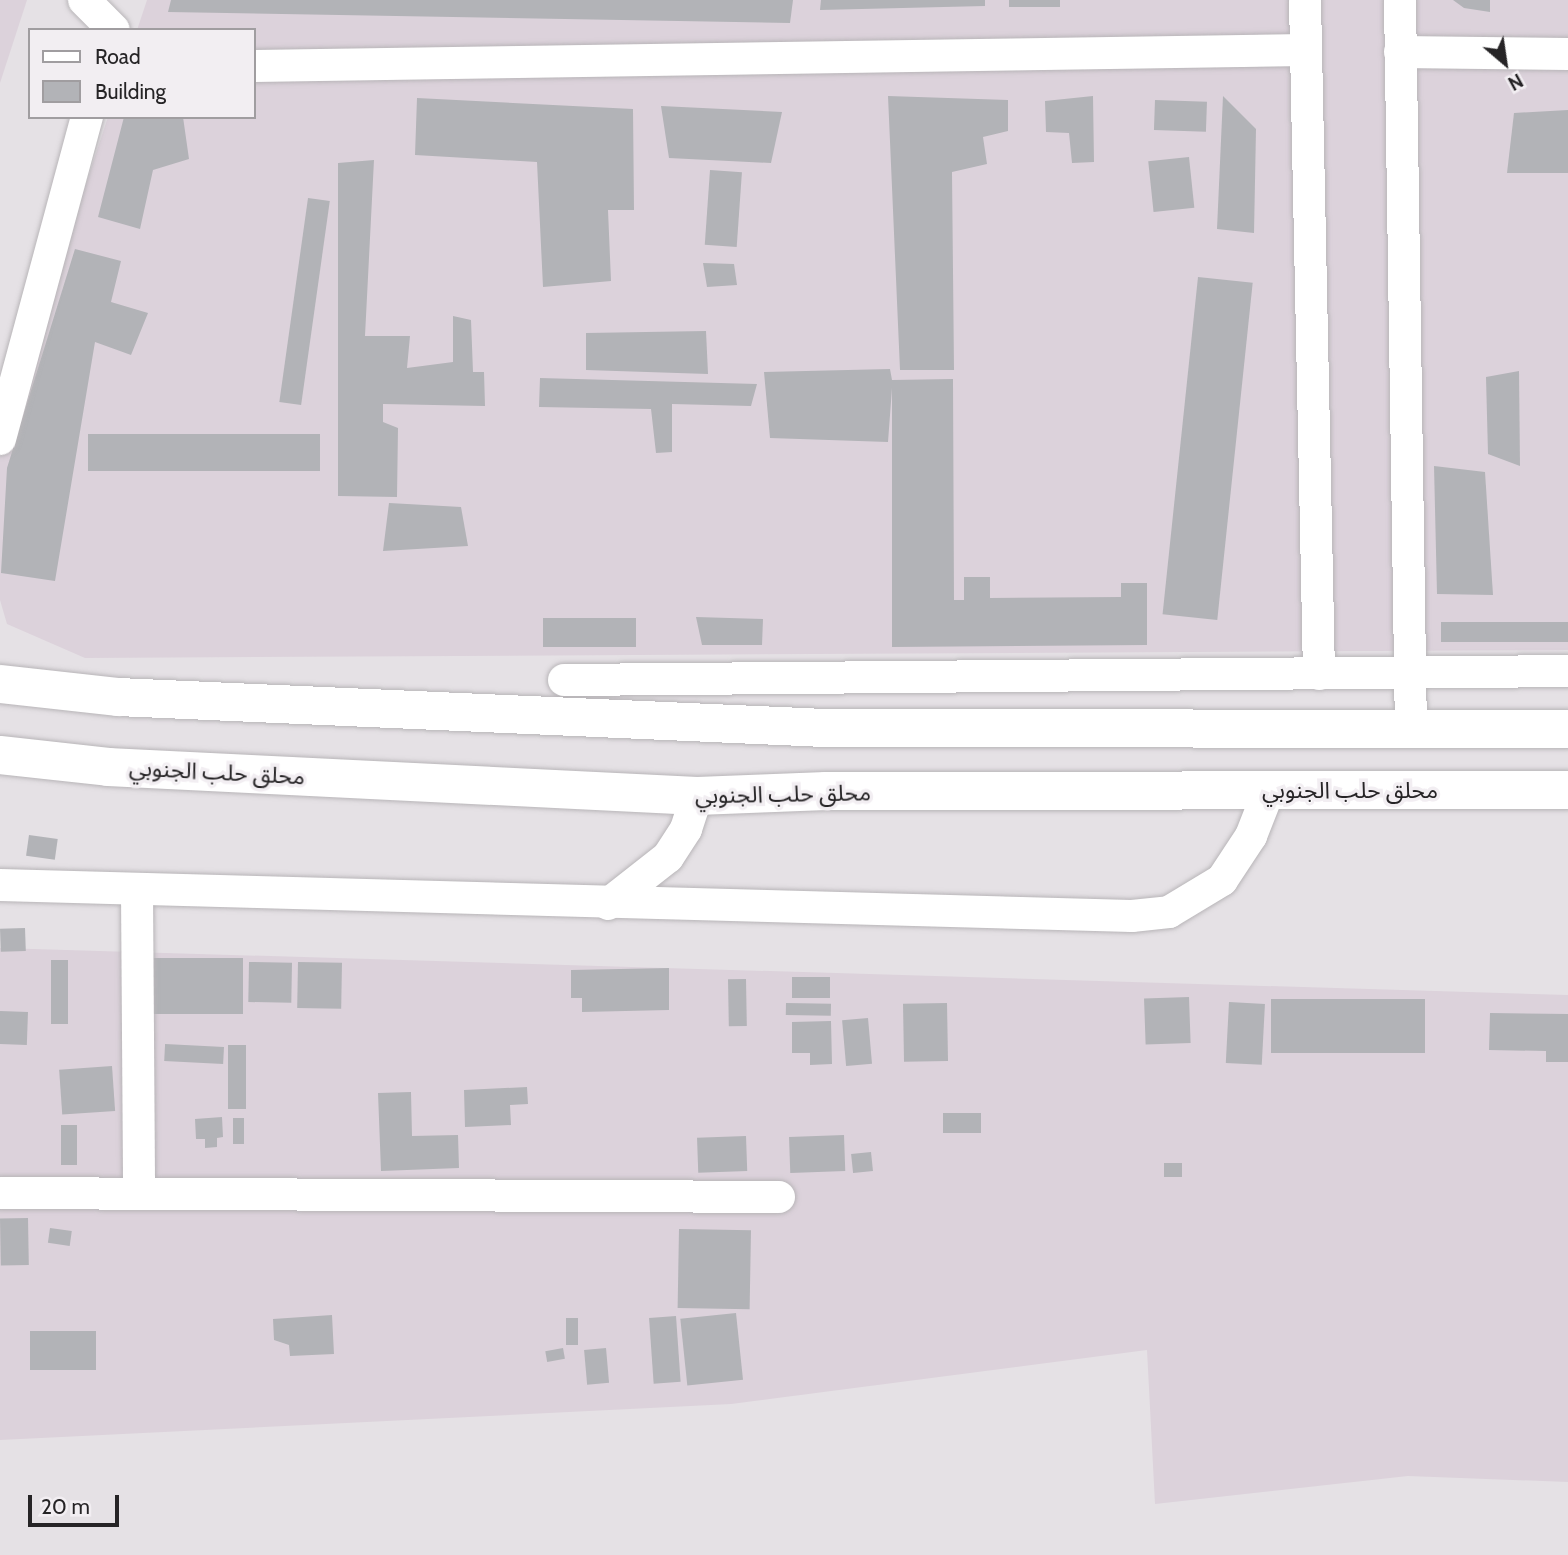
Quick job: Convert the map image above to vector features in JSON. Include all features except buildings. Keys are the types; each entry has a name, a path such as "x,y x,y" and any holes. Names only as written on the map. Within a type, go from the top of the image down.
{"highway":[{"path":"0,684 118,697 826,728 1568,729"},
{"name":"محلق حلب الجنوبي","path":"0,755 108,767 697,796 840,791 1568,790"}],"street":[{"path":"84,0 114,22"},
{"path":"1305,0 1319,674"},
{"path":"1400,0 1408,671 1411,729"},
{"path":"256,66 1305,50"},
{"path":"1400,52 1568,54"},
{"path":"0,439 86,119"},
{"path":"564,680 1568,671"},
{"path":"0,885 137,892 1132,916 1169,912 1222,880 1251,836 1269,790"},
{"path":"608,904 668,857 686,829 697,796"},
{"path":"137,892 139,1192"},
{"path":"0,1193 779,1197"}],"shaded area":[{"path":"0,0 27,0 0,83"},
{"path":"147,0 1568,0 1568,650 85,658 7,624 0,600 0,445 107,119 256,119 256,28 138,28"},
{"path":"0,948 1568,995 1568,1482 1408,1476 1155,1504 1147,1350 731,1404 0,1440"}]}
